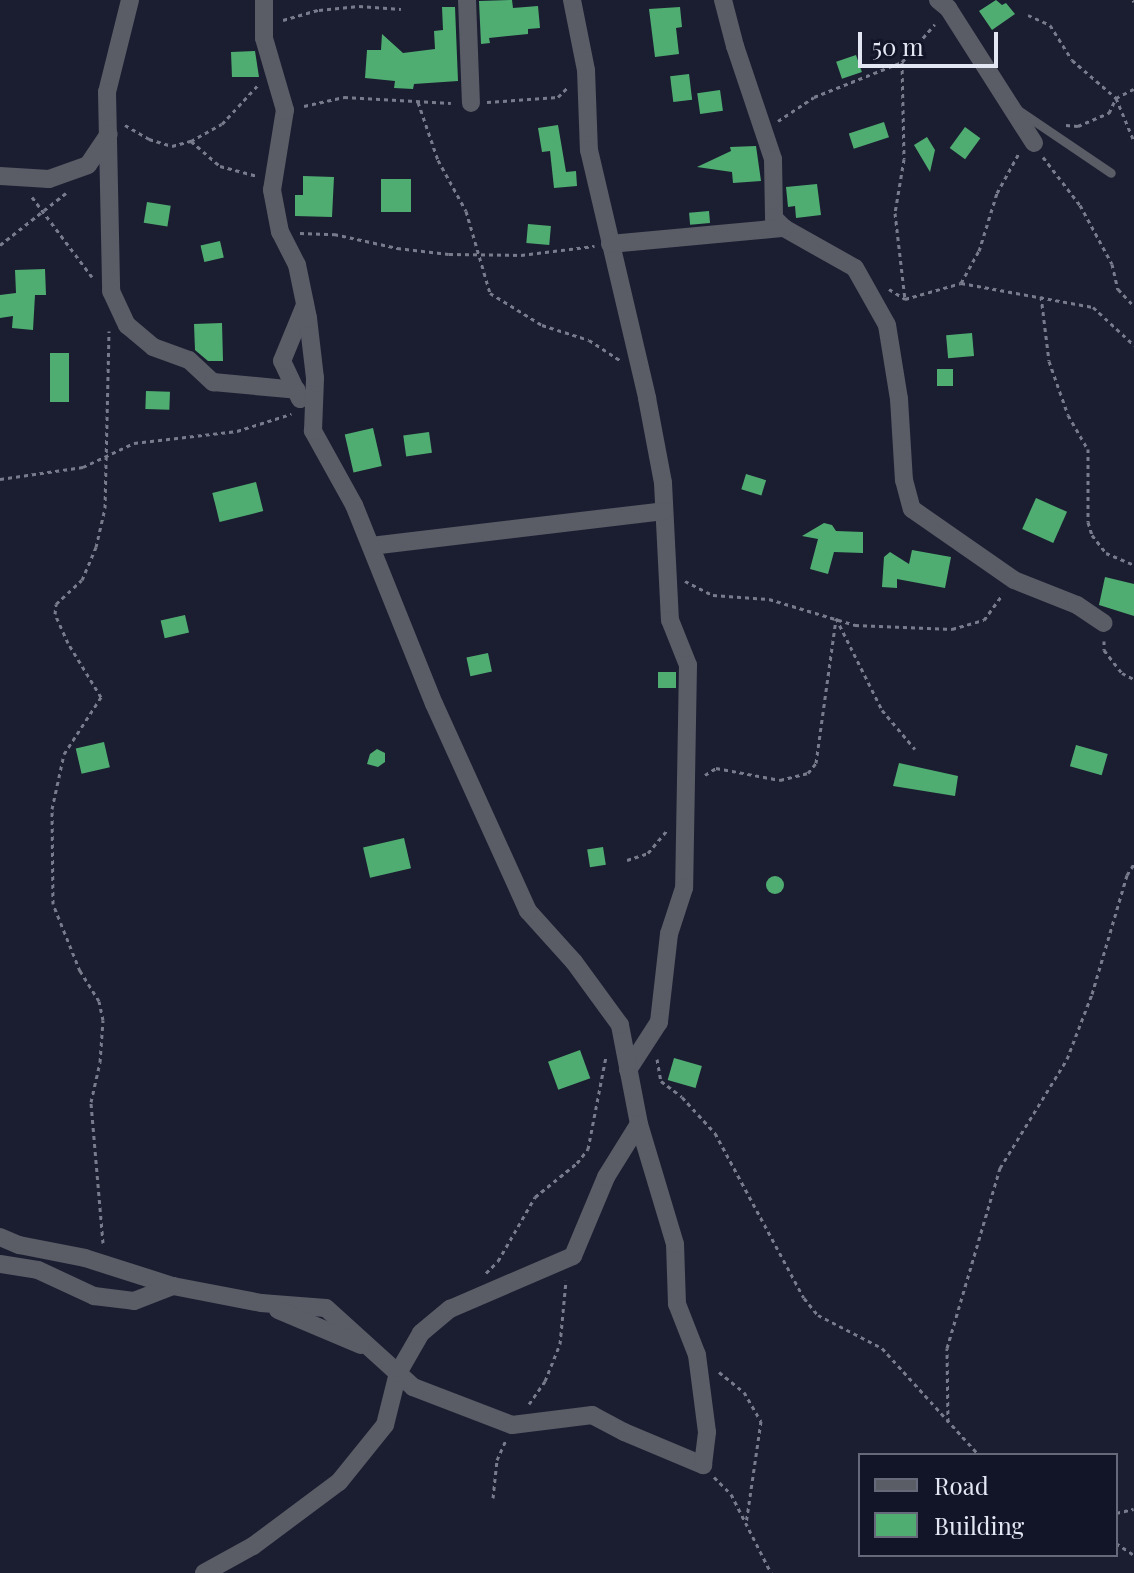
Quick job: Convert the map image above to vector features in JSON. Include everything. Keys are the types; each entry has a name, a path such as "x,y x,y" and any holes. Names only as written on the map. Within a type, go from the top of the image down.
{"street":[{"path":"130,0 107,92 111,291 127,325 153,347 189,360 213,382 297,390"},
{"path":"264,0 264,38 285,110 272,190 280,232 297,265 305,305 315,378 313,431"},
{"path":"467,0 471,103"},
{"path":"572,0 586,70 589,150 663,483 670,620 688,665 684,888 669,934 659,1022 628,1070"},
{"path":"723,0 773,159 774,218 784,228 855,268 887,325 899,399 905,457 904,480 912,509 1014,580 1077,605 1104,623"},
{"path":"943,4 1034,143"},
{"path":"0,176 49,179 88,165 109,124"},
{"path":"610,244 784,228"},
{"path":"0,1237 19,1245 105,1264 173,1286 261,1303 326,1308 413,1387 512,1425 592,1415 703,1465 707,1432 697,1355 677,1304 675,1244 639,1124 620,1025 611,1010 528,911 434,704 371,546 313,431 282,361 305,305"},
{"path":"371,546 664,511"},
{"path":"204,1573 253,1546 339,1482 385,1425 398,1373 421,1333 450,1309 573,1256 606,1177 639,1124"},
{"path":"0,1264 38,1270 94,1296 134,1301 173,1286"},
{"path":"376,1351 409,1354"}],"lane":[{"path":"1012,106 1111,173"}],"path":[{"path":"764,129 814,97 902,62 943,4"},
{"path":"264,38 274,22 319,10 359,6 401,9"},
{"path":"1028,15 1050,25 1072,60 1116,98 1134,141"},
{"path":"902,62 904,159 895,213 905,299"},
{"path":"109,124 172,146 191,141 222,124 273,69"},
{"path":"285,110 344,97 471,103 558,97 586,70"},
{"path":"1041,124 1078,126 1109,113 1116,98 1134,89"},
{"path":"418,102 438,160 466,211 490,293 542,325 589,340 640,372"},
{"path":"191,141 220,166 256,174 272,190"},
{"path":"961,283 979,251 997,193 1015,155 1034,143 1080,205 1112,264 1118,289 1134,306"},
{"path":"0,245 63,197 88,165"},
{"path":"30,194 88,274 111,291 104,457 105,508 96,547 82,580 56,604 55,614 68,643 101,697 64,754 52,809 53,904 80,971 99,1001 103,1020 100,1062 91,1102 105,1264"},
{"path":"280,232 334,234 397,248 478,254 521,255 610,244"},
{"path":"855,268 905,299 961,283 1093,307 1134,345"},
{"path":"1041,296 1049,361 1068,415 1088,449 1088,522 1092,535 1106,553 1134,565"},
{"path":"0,479 83,467 134,443 237,431 304,409"},
{"path":"668,571 713,595 769,599 855,625 952,629 984,620 1014,580"},
{"path":"836,618 882,710 915,749"},
{"path":"686,790 716,768 780,780 808,773 816,763 836,618"},
{"path":"1104,623 1104,650 1122,673 1134,679"},
{"path":"627,860 648,853 686,810"},
{"path":"948,1422 947,1348 1000,1168 1067,1059 1092,994 1127,875 1134,864"},
{"path":"651,1033 661,1081 682,1097 715,1133 804,1298 818,1315 882,1348 977,1453"},
{"path":"479,1280 498,1261 535,1197 577,1163 588,1149 607,1051"},
{"path":"493,1498 497,1460 512,1425 545,1381 560,1344 562,1293 573,1256"},
{"path":"697,1355 744,1392 761,1421 746,1524"},
{"path":"703,1465 731,1494 771,1573"}],"building":[{"path":"512,0 513,8 538,6 540,28 528,29 528,34 489,38 490,43 481,44 479,1"},
{"path":"996,0 1002,5 1006,3 1015,14 992,30 979,11"},
{"path":"442,7 455,7 458,81 414,84 413,89 394,88 395,81 365,78 367,50 381,50 382,34 403,53 435,49 434,31 443,30"},
{"path":"680,7 682,27 676,28 679,54 655,57 649,9"},
{"path":"255,51 259,77 232,77 231,52"},
{"path":"856,55 862,72 842,79 836,62"},
{"path":"689,74 692,100 673,102 670,76"},
{"path":"720,90 723,111 700,114 697,93"},
{"path":"884,122 889,137 854,149 849,133"},
{"path":"558,125 566,172 576,171 577,186 554,188 550,151 542,152 538,128"},
{"path":"965,127 980,138 965,159 950,148"},
{"path":"927,137 935,150 930,172 914,145"},
{"path":"756,146 761,181 733,183 732,172 697,167 731,151 730,147"},
{"path":"303,176 334,177 332,217 295,216 295,195 303,195"},
{"path":"381,179 411,179 411,212 381,212"},
{"path":"817,184 821,215 796,218 795,206 788,207 786,187"},
{"path":"147,202 171,206 167,226 144,223"},
{"path":"709,211 710,223 690,225 689,213"},
{"path":"528,224 551,226 549,245 526,243"},
{"path":"220,241 224,258 204,262 201,245"},
{"path":"45,269 46,295 35,295 33,330 12,328 13,316 0,318 0,295 16,293 15,270"},
{"path":"222,323 223,361 208,361 195,350 194,324"},
{"path":"972,333 974,356 948,358 946,335"},
{"path":"50,353 69,353 69,402 50,402"},
{"path":"937,369 953,369 953,386 937,386"},
{"path":"146,391 170,392 169,410 145,409"},
{"path":"373,428 382,466 354,473 345,435"},
{"path":"429,432 432,453 406,456 403,436"},
{"path":"746,474 766,480 761,495 741,489"},
{"path":"256,482 263,511 220,522 212,493"},
{"path":"1036,498 1067,512 1053,543 1022,529"},
{"path":"824,523 832,525 836,531 863,532 863,553 834,552 828,574 810,569 818,539 802,536"},
{"path":"912,550 951,557 945,588 897,579 897,588 882,587 884,557 890,552 909,564"},
{"path":"1105,577 1134,584 1134,616 1099,605"},
{"path":"185,615 189,633 165,638 161,621"},
{"path":"488,653 492,672 470,676 466,658"},
{"path":"658,672 676,672 676,688 658,688"},
{"path":"104,742 110,767 82,774 76,749"},
{"path":"1076,745 1108,754 1102,775 1070,766"},
{"path":"377,749 385,753 385,762 378,767 367,764 370,754"},
{"path":"899,763 958,776 955,796 893,786"},
{"path":"404,838 411,868 370,878 363,847"},
{"path":"603,847 606,865 590,867 587,850"},
{"path":"775,876 784,885 775,894 766,885"},
{"path":"580,1050 590,1078 558,1090 548,1062"},
{"path":"674,1058 702,1066 696,1088 668,1080"}]}
